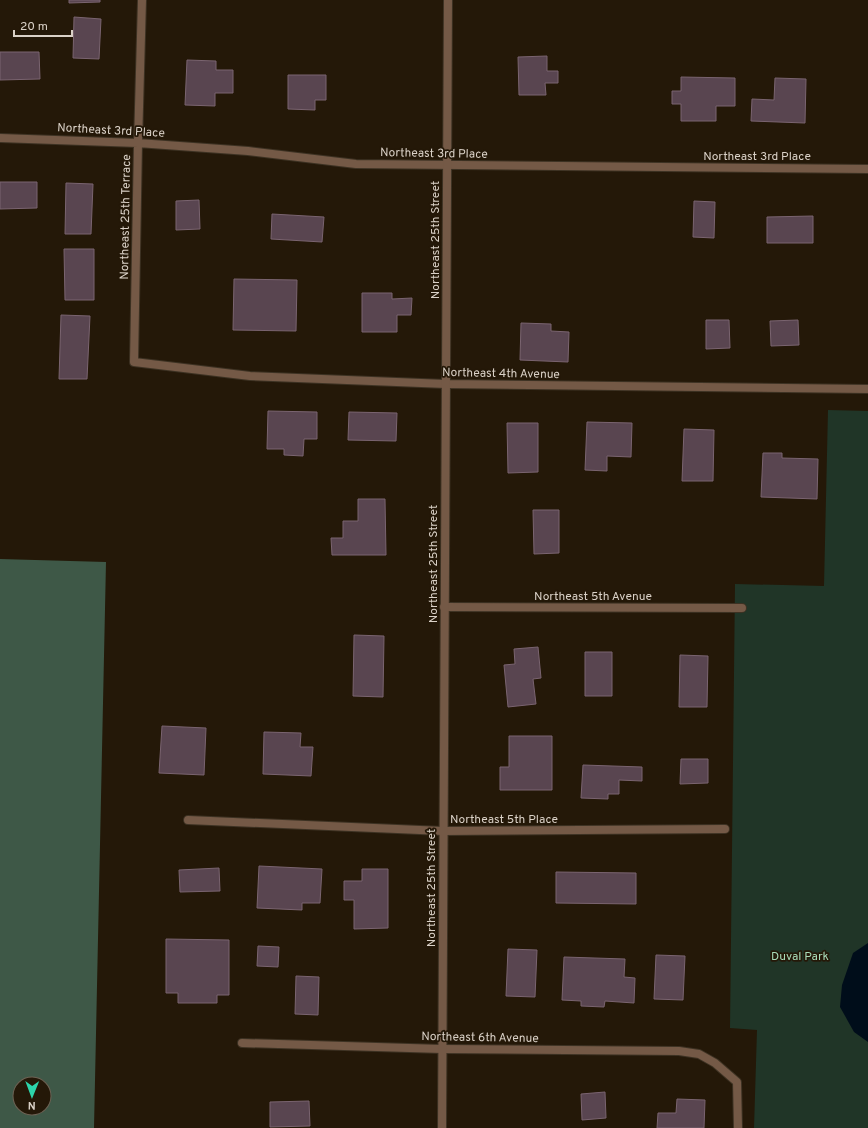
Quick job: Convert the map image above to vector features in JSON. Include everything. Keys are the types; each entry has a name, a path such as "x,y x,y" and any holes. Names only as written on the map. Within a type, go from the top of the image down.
{"street":[{"name":"Northeast 25th Terrace","path":"134,362 142,0"},
{"name":"Northeast 25th Street","path":"442,1128 448,0"},
{"name":"Northeast 3rd Place","path":"0,138 138,143 248,151 356,164 868,169"},
{"name":"Northeast 4th Avenue","path":"134,362 250,376 446,384 868,389"},
{"name":"Northeast 5th Avenue","path":"444,607 742,608"},
{"name":"Northeast 5th Place","path":"188,820 443,831 725,829"},
{"name":"Northeast 6th Avenue","path":"242,1042 442,1049 679,1051 699,1054 715,1063 737,1082 738,1128"}],"green space":[{"name":"Duval Park","path":"828,410 868,411 868,1128 754,1128 757,1030 730,1028 735,584 824,586"},
{"path":"0,559 106,562 94,1128 0,1128"}],"water":[{"path":"868,943 868,1042 854,1032 840,1007 842,985 853,953"}],"building":[{"path":"69,0 100,0 100,2 69,3"},
{"path":"74,17 101,19 99,59 73,58"},
{"path":"0,52 39,52 40,79 0,80"},
{"path":"547,56 547,71 558,71 558,83 545,83 546,95 519,95 518,57"},
{"path":"187,60 216,61 216,70 233,70 233,93 215,93 215,106 185,105"},
{"path":"288,75 326,75 326,100 315,100 315,110 288,109"},
{"path":"681,77 735,78 735,106 716,106 716,121 681,121 681,104 672,104 672,91 681,91"},
{"path":"775,78 806,79 805,123 751,121 752,99 774,100"},
{"path":"0,182 37,182 37,208 0,209"},
{"path":"66,183 93,184 91,234 65,234"},
{"path":"199,200 200,229 176,230 176,201"},
{"path":"694,201 715,202 714,238 693,237"},
{"path":"272,214 324,217 322,242 271,239"},
{"path":"813,216 813,243 767,243 767,217"},
{"path":"64,249 94,249 94,300 65,300"},
{"path":"234,279 297,280 296,331 233,330"},
{"path":"362,293 392,293 392,299 412,298 411,315 397,315 397,332 362,332"},
{"path":"61,315 90,316 87,379 59,379"},
{"path":"706,320 729,320 730,348 706,349"},
{"path":"798,320 799,345 771,346 770,321"},
{"path":"521,323 551,324 551,331 569,332 568,362 520,360"},
{"path":"268,411 317,412 317,439 304,439 303,456 284,455 284,449 267,449"},
{"path":"349,412 397,413 396,441 348,440"},
{"path":"587,422 632,423 631,457 607,456 607,471 585,470"},
{"path":"507,423 538,423 538,472 508,473"},
{"path":"684,429 714,430 713,481 682,481"},
{"path":"763,453 782,453 782,458 818,459 817,499 761,497"},
{"path":"358,499 385,499 386,555 332,555 331,538 343,538 343,521 358,521"},
{"path":"533,510 559,510 559,553 534,554"},
{"path":"354,635 384,636 383,697 353,696"},
{"path":"538,647 541,678 533,679 536,704 508,707 504,665 515,664 514,649"},
{"path":"585,652 612,652 612,696 585,696"},
{"path":"680,655 708,656 707,707 679,707"},
{"path":"162,726 206,728 204,775 159,773"},
{"path":"264,732 301,733 300,747 313,747 311,776 263,774"},
{"path":"509,736 552,736 552,790 500,790 500,767 509,767"},
{"path":"681,759 708,759 708,783 680,784"},
{"path":"583,765 642,767 642,781 619,780 619,794 608,794 608,799 581,798"},
{"path":"259,866 322,869 320,903 302,903 302,910 257,908"},
{"path":"219,868 220,891 180,892 179,870"},
{"path":"362,869 388,869 388,928 354,929 354,900 344,900 344,881 362,881"},
{"path":"556,872 636,873 636,904 556,903"},
{"path":"166,939 229,940 229,995 217,995 217,1003 178,1003 178,993 166,993"},
{"path":"258,946 279,947 278,967 257,966"},
{"path":"508,949 537,950 535,997 506,996"},
{"path":"656,955 685,956 683,1000 654,999"},
{"path":"564,957 625,959 624,977 635,978 634,1003 605,1001 604,1007 581,1006 581,1001 562,1000"},
{"path":"296,976 319,977 318,1015 295,1014"},
{"path":"605,1092 606,1118 582,1120 581,1094"},
{"path":"677,1099 705,1100 704,1128 657,1128 658,1113 676,1113"},
{"path":"309,1101 310,1126 270,1127 270,1102"}]}
